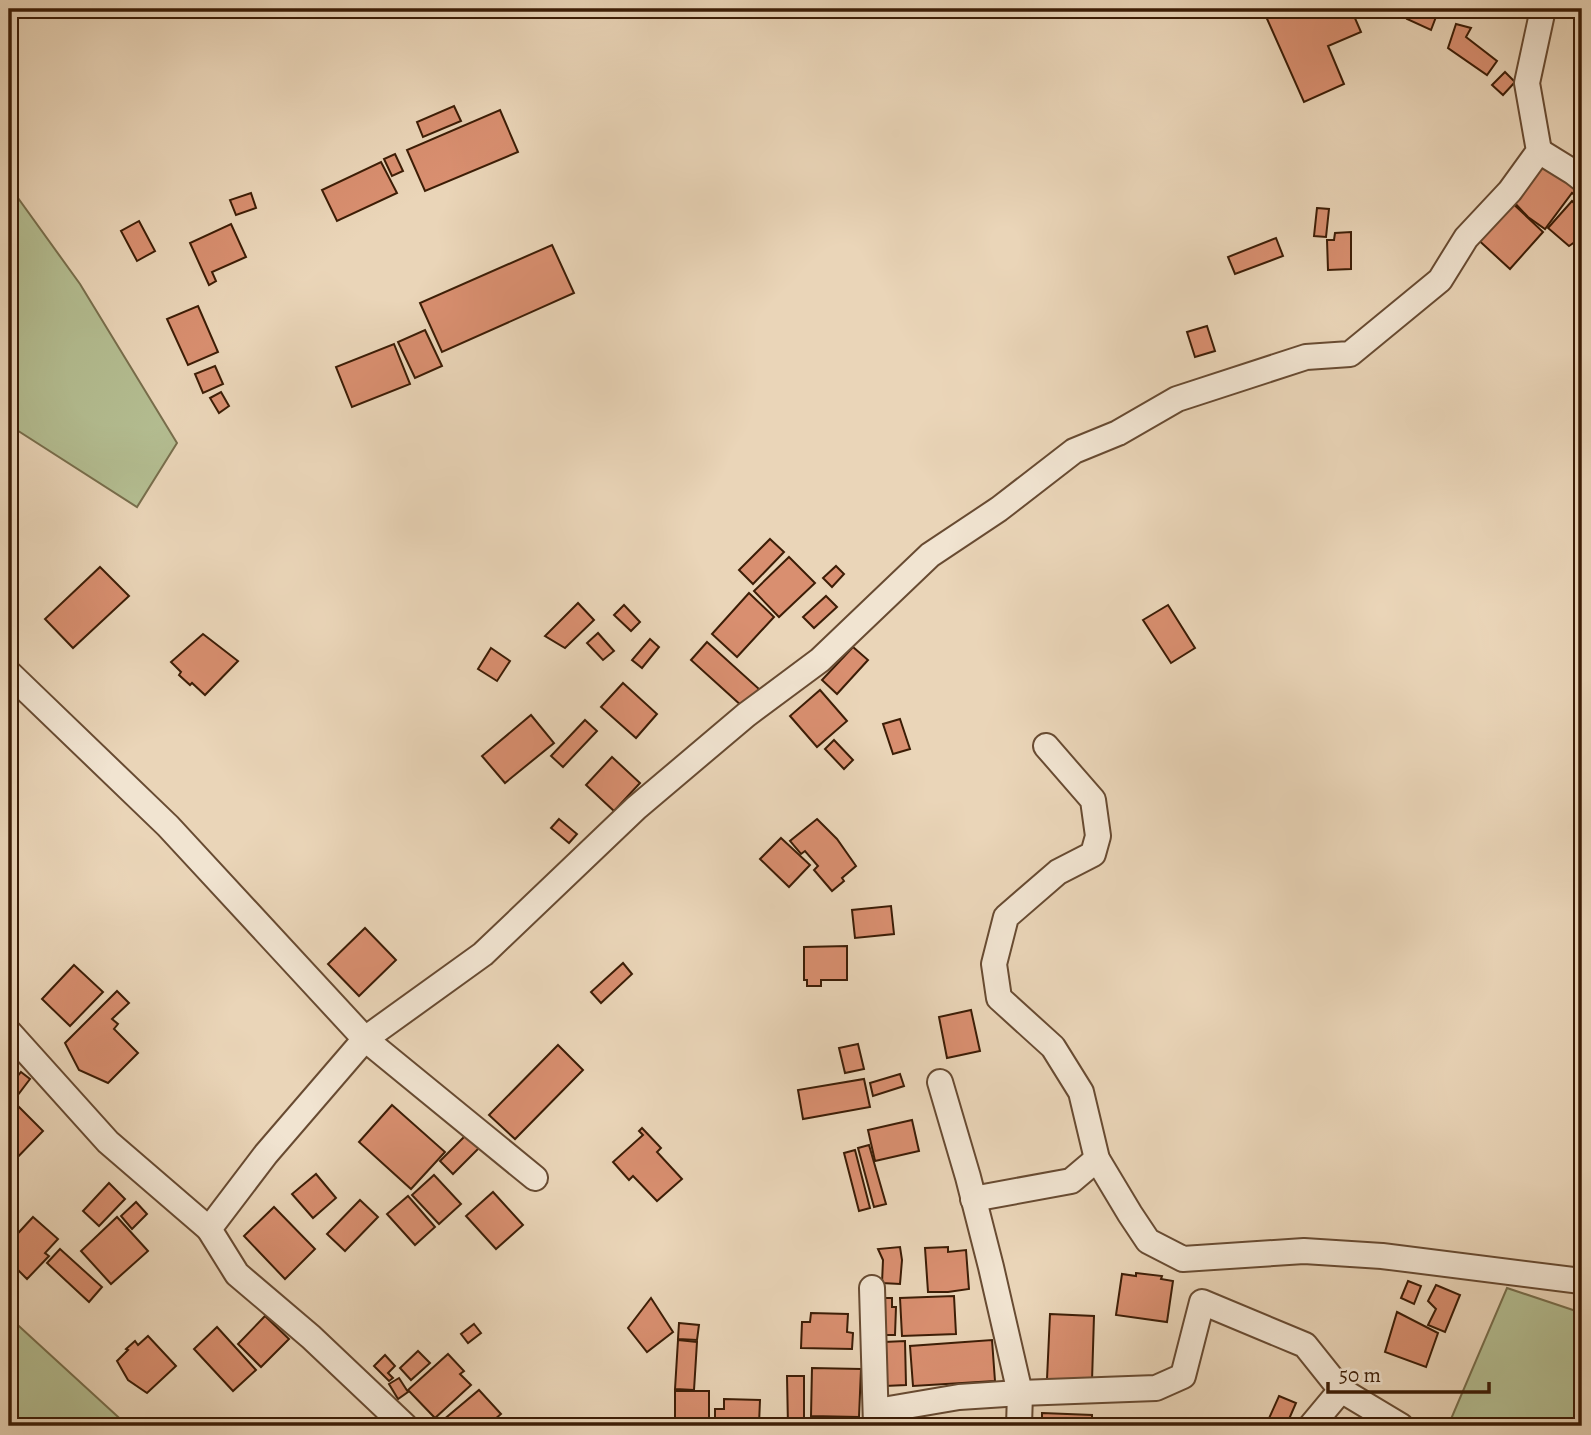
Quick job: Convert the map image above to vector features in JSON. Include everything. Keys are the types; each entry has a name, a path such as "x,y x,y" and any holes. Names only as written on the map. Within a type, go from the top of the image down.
{"street":[{"path":"209,1229 266,1154 365,1039 483,954 636,808 746,715 820,660 930,555 999,509 1074,451 1118,433 1177,399 1306,357 1350,354 1440,280 1466,238 1510,191 1539,151 1527,83 1543,9"},
{"path":"1539,151 1582,179"},
{"path":"9,673 168,826 365,1039 535,1178"},
{"path":"1046,746 1093,800 1098,836 1093,854 1058,872 1006,917 994,964 999,999 1052,1047 1081,1092 1097,1159 1148,1241 1183,1259 1304,1251 1382,1256 1581,1281"},
{"path":"9,1032 108,1142 209,1229 237,1274 311,1337 405,1426"},
{"path":"940,1082 974,1199 1020,1393 1019,1426"},
{"path":"974,1199 1071,1181 1097,1159"},
{"path":"872,1288 876,1419 959,1397 1156,1388 1184,1376 1202,1302 1305,1345 1340,1390 1401,1426"},
{"path":"1311,1426 1340,1390"}],"green space":[{"path":"9,194 18,198 80,284 177,443 137,507 9,425"},
{"path":"1507,1288 1582,1313 1582,1426 1448,1426"},
{"path":"9,1317 128,1426 9,1426"}],"building":[{"path":"1272,9 1351,9 1361,32 1328,46 1344,84 1304,102 1264,12"},
{"path":"1410,9 1439,9 1431,30 1407,19"},
{"path":"1456,24 1471,28 1466,37 1497,61 1487,75 1448,48"},
{"path":"1505,72 1515,82 1503,95 1492,85"},
{"path":"454,106 461,121 423,137 417,122"},
{"path":"500,110 518,152 425,191 407,150"},
{"path":"395,154 403,171 392,176 384,159"},
{"path":"381,162 397,193 337,221 322,190"},
{"path":"1539,162 1582,184 1581,200 1572,193 1545,229 1528,217 1510,198"},
{"path":"251,193 256,208 236,215 230,200"},
{"path":"1508,199 1543,232 1510,269 1474,236"},
{"path":"1572,201 1582,211 1582,237 1569,246 1548,228"},
{"path":"1317,208 1329,209 1326,237 1314,236"},
{"path":"139,221 155,251 137,261 121,231"},
{"path":"231,224 246,257 212,272 216,281 209,285 190,243"},
{"path":"1351,232 1351,269 1328,270 1327,240 1334,240 1335,233"},
{"path":"1276,238 1283,256 1235,274 1228,257"},
{"path":"552,245 574,293 442,352 420,303"},
{"path":"198,306 218,352 188,365 167,319"},
{"path":"1207,326 1215,351 1195,357 1187,332"},
{"path":"425,330 442,366 415,378 398,342"},
{"path":"394,344 410,384 352,407 336,367"},
{"path":"215,366 223,384 203,393 195,374"},
{"path":"221,392 229,406 219,413 210,398"},
{"path":"770,539 784,552 753,584 739,570"},
{"path":"789,557 815,583 779,617 754,591"},
{"path":"836,566 844,574 832,587 823,578"},
{"path":"100,567 129,596 73,648 45,619"},
{"path":"749,593 774,617 737,657 712,634"},
{"path":"826,596 837,607 814,628 803,617"},
{"path":"578,603 594,620 565,648 545,636"},
{"path":"624,605 640,622 631,631 614,615"},
{"path":"1168,605 1195,648 1171,663 1143,620"},
{"path":"598,633 614,651 603,660 587,643"},
{"path":"203,634 238,661 205,695 179,675 181,672 171,662"},
{"path":"650,639 659,647 642,668 632,660"},
{"path":"707,642 759,689 743,707 691,660"},
{"path":"853,647 868,660 837,694 822,680"},
{"path":"491,648 510,661 497,681 478,669"},
{"path":"623,683 657,714 636,738 601,707"},
{"path":"820,690 847,721 817,747 790,716"},
{"path":"531,715 554,743 505,783 482,756"},
{"path":"900,719 910,749 893,754 883,724"},
{"path":"585,720 597,731 563,767 551,756"},
{"path":"834,740 853,760 844,769 825,749"},
{"path":"612,757 640,783 614,811 586,785"},
{"path":"559,819 577,834 569,843 551,828"},
{"path":"817,819 837,839 856,866 832,891 814,870 818,866 805,851 801,854 790,841"},
{"path":"781,838 810,865 789,887 760,859"},
{"path":"891,906 894,934 855,938 852,910"},
{"path":"365,928 396,960 359,996 328,964"},
{"path":"847,946 847,980 821,980 821,986 807,986 807,980 804,980 804,947"},
{"path":"623,963 632,974 601,1003 591,992"},
{"path":"74,965 103,992 70,1026 42,999"},
{"path":"117,991 129,1003 112,1019 118,1024 114,1029 138,1053 108,1083 79,1070 65,1043"},
{"path":"971,1010 980,1051 947,1058 939,1017"},
{"path":"858,1044 864,1069 845,1073 839,1048"},
{"path":"558,1045 583,1070 515,1139 489,1115"},
{"path":"21,1072 30,1079 17,1096 9,1087"},
{"path":"900,1074 904,1086 873,1096 870,1083"},
{"path":"864,1079 870,1107 803,1119 798,1090"},
{"path":"17,1105 43,1131 9,1166 9,1113"},
{"path":"392,1105 445,1152 411,1189 359,1142"},
{"path":"912,1120 919,1151 875,1161 868,1130"},
{"path":"642,1128 661,1148 657,1152 682,1179 657,1201 633,1176 629,1180 613,1162 643,1135 639,1131"},
{"path":"467,1134 480,1147 453,1174 440,1161"},
{"path":"869,1145 886,1204 874,1207 858,1148"},
{"path":"855,1150 870,1208 859,1211 844,1153"},
{"path":"316,1174 336,1198 313,1218 292,1194"},
{"path":"434,1175 461,1204 439,1224 412,1195"},
{"path":"109,1183 125,1199 99,1226 83,1211"},
{"path":"493,1192 523,1225 496,1249 466,1216"},
{"path":"408,1196 435,1227 415,1245 387,1214"},
{"path":"360,1200 378,1217 345,1251 327,1234"},
{"path":"136,1202 147,1214 132,1229 121,1216"},
{"path":"274,1207 315,1249 285,1279 244,1236"},
{"path":"33,1217 58,1239 45,1253 49,1256 27,1279 9,1261 9,1243"},
{"path":"117,1217 148,1251 111,1284 81,1251"},
{"path":"900,1247 900,1284 882,1283 883,1260 878,1249"},
{"path":"948,1247 948,1252 966,1250 969,1289 928,1292 925,1248"},
{"path":"60,1249 102,1287 89,1302 47,1263"},
{"path":"1136,1273 1162,1276 1161,1279 1173,1281 1167,1322 1116,1315 1122,1274 1136,1276"},
{"path":"1408,1281 1421,1286 1414,1304 1401,1298"},
{"path":"1436,1285 1460,1295 1445,1332 1428,1325 1436,1309 1428,1301"},
{"path":"954,1296 956,1334 902,1336 900,1298"},
{"path":"651,1298 673,1332 647,1352 628,1328"},
{"path":"884,1298 892,1298 892,1307 896,1307 895,1335 882,1335"},
{"path":"1397,1312 1438,1333 1426,1367 1385,1352"},
{"path":"811,1313 848,1314 847,1332 853,1333 852,1349 801,1348 802,1322 810,1322"},
{"path":"1050,1314 1094,1316 1092,1381 1047,1379"},
{"path":"265,1316 289,1339 261,1367 238,1344"},
{"path":"679,1323 699,1325 697,1340 678,1339"},
{"path":"474,1324 481,1333 468,1343 461,1334"},
{"path":"217,1327 256,1370 233,1391 194,1349"},
{"path":"148,1336 176,1366 147,1393 128,1380 117,1361 135,1341 138,1345"},
{"path":"678,1340 697,1342 694,1390 675,1389"},
{"path":"992,1340 995,1381 913,1386 910,1346"},
{"path":"905,1341 906,1385 885,1386 884,1342"},
{"path":"418,1351 430,1363 411,1380 400,1368"},
{"path":"448,1354 464,1371 460,1374 471,1385 435,1418 408,1390"},
{"path":"385,1355 395,1366 388,1373 393,1378 389,1381 374,1366"},
{"path":"812,1368 861,1369 859,1417 811,1416"},
{"path":"787,1376 804,1376 804,1426 788,1426"},
{"path":"399,1378 408,1392 398,1399 389,1384"},
{"path":"479,1390 501,1414 487,1426 436,1426"},
{"path":"675,1391 709,1391 709,1426 675,1426"},
{"path":"1279,1396 1296,1403 1286,1426 1268,1426 1266,1425"},
{"path":"724,1399 760,1400 759,1424 715,1421 715,1409 724,1409"},
{"path":"1042,1413 1092,1415 1092,1426 1042,1426"}]}
